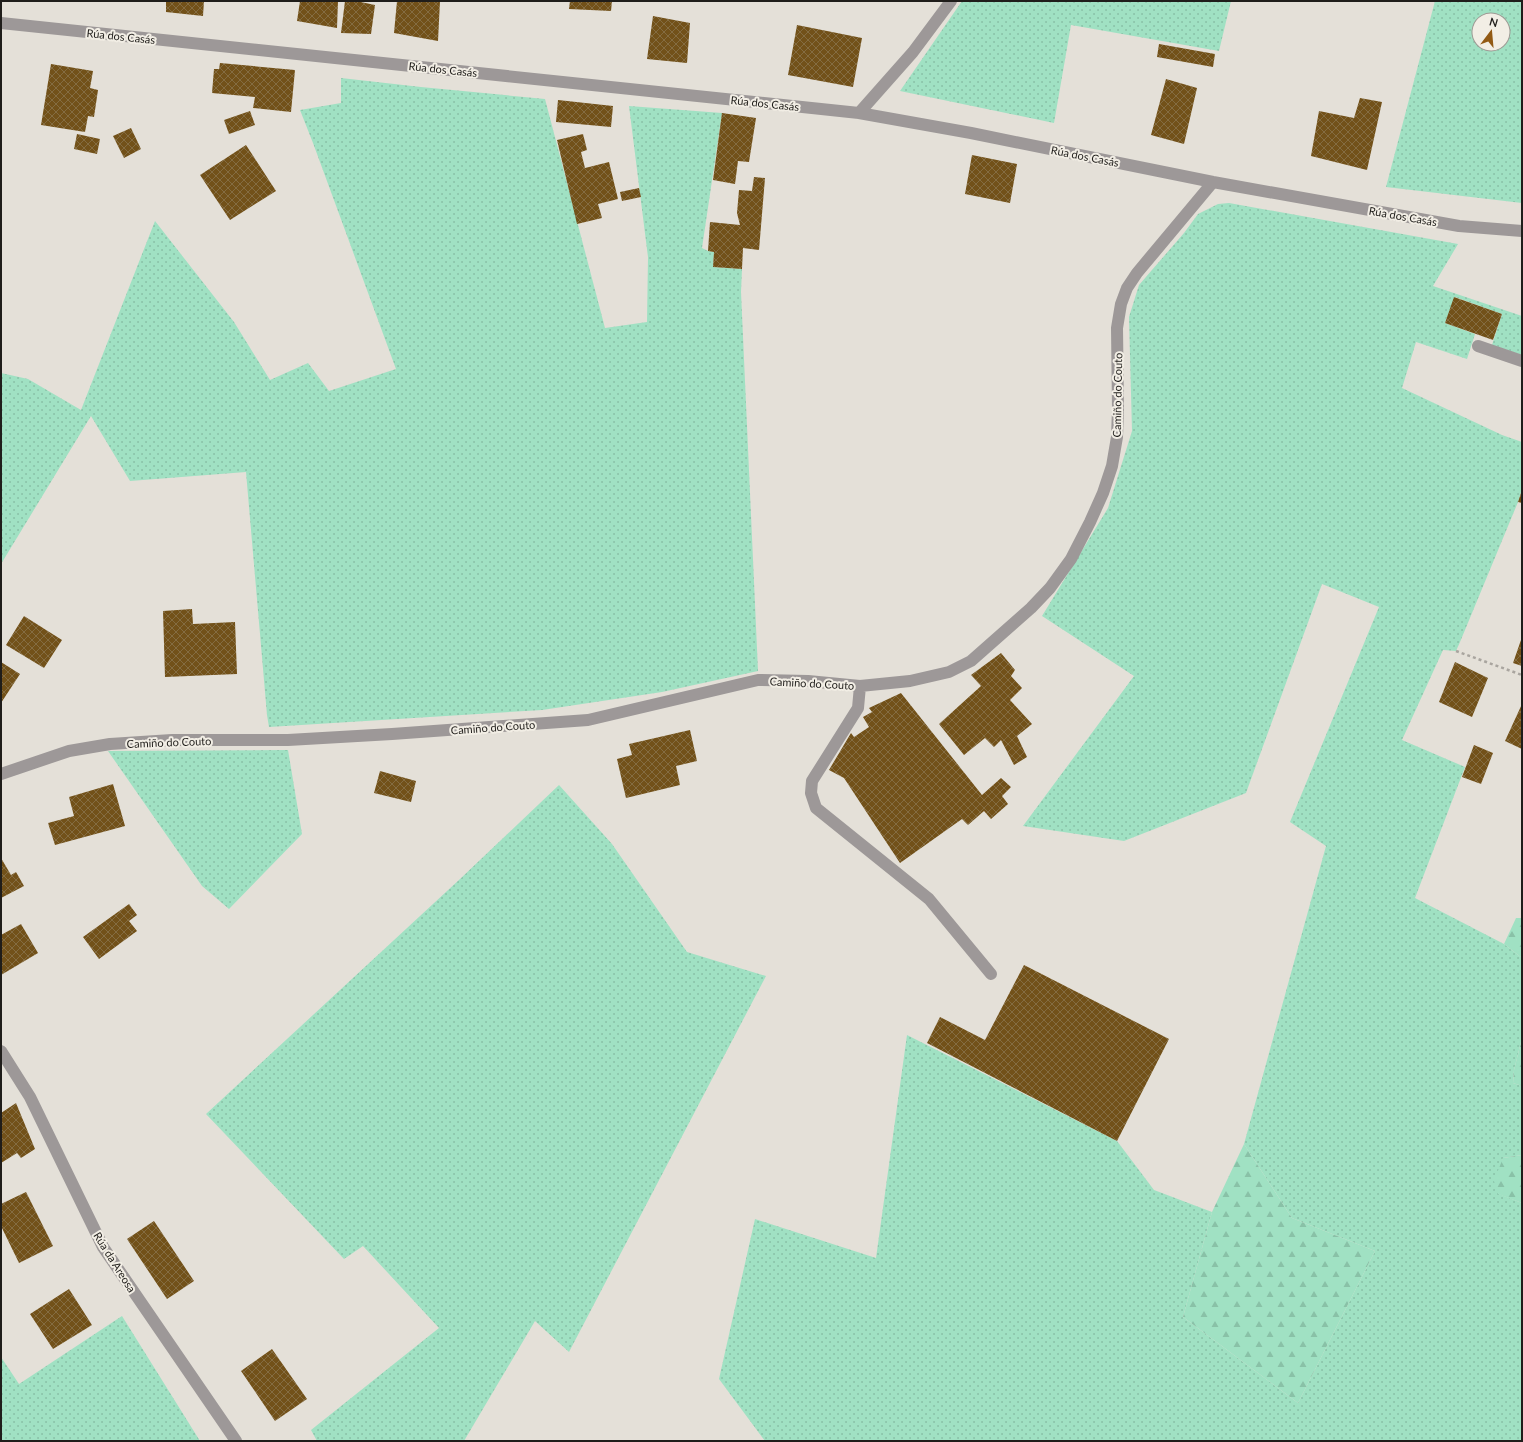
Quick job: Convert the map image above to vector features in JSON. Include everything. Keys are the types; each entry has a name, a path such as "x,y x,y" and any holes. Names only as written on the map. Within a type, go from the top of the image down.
{"street":[{"path":"859,113 913,52 951,1"},
{"name":"Rúa dos Casás","path":"1,23 859,113 971,132 1213,182 1459,226 1522,231"},
{"name":"Camiño do Couto","path":"1,774 69,751 110,744 172,740 288,740 588,720 758,680 808,681 860,686 910,681 949,672 971,661 1032,608 1050,588 1071,559 1103,493 1112,466 1117,437 1117,328 1121,304 1127,288 1213,182"},
{"path":"1478,346 1522,360"},
{"path":"860,686 858,708 812,781 811,793 816,808 929,899 991,974"},
{"name":"Rúa da Areosa","path":"1,1051 30,1097 103,1247 236,1441"}],"path":[{"path":"1456,651 1522,675"}],"green space":[{"path":"962,1 1231,1 1219,51 1071,25 1054,123 900,91"},
{"path":"1435,1 1522,1 1522,203 1386,187"},
{"path":"341,78 545,99 605,328 647,322 648,257 629,106 722,113 702,248 714,252 713,267 742,269 741,292 758,671 662,692 542,710 269,727 246,472 130,481 91,416 1,564 1,373 28,379 81,410 155,221 234,322 270,380 308,363 329,391 396,369 300,110 341,103"},
{"path":"1229,203 1458,244 1433,286 1522,316 1522,355 1492,345 1502,314 1455,297 1445,323 1475,334 1467,359 1416,342 1402,388 1502,435 1522,442 1522,489 1518,502 1456,651 1443,650 1402,740 1465,767 1415,898 1504,944 1522,958 1522,1038 1514,1070 1513,1083 1522,1086 1522,1155 1503,1158 1499,1194 1522,1203 1522,1441 765,1441 719,1379 755,1219 876,1258 907,1035 1117,1141 1154,1190 1212,1212 1183,1317 1298,1403 1375,1251 1292,1218 1244,1144 1326,846 1290,822 1379,607 1322,584 1246,793 1124,841 1023,826 1134,676 1042,616 1108,508 1132,431 1129,317 1139,285 1184,233 1198,214 1218,204"},
{"path":"288,750 302,834 229,909 202,886 108,751"},
{"path":"559,785 612,844 687,952 766,976 569,1352 535,1321 464,1441 317,1441 311,1430 439,1328 363,1246 344,1259 206,1114 460,879"},
{"path":"1516,918 1522,918 1522,958 1504,944"},
{"path":"1522,1038 1522,1086 1513,1083 1514,1070"},
{"path":"1244,1144 1292,1218 1375,1251 1298,1403 1183,1317 1212,1212"},
{"path":"1522,1155 1522,1203 1498,1194 1494,1181 1503,1158"},
{"path":"122,1316 200,1441 1,1441 1,1357 19,1384"}],"building":[{"path":"166,1 204,1 203,16 166,12"},
{"path":"300,1 338,1 337,28 297,21"},
{"path":"345,1 356,1 375,5 371,34 341,33"},
{"path":"397,1 440,1 438,41 394,33"},
{"path":"570,1 612,1 611,11 569,9"},
{"path":"653,16 690,23 687,63 647,59"},
{"path":"797,25 862,38 853,87 788,75"},
{"path":"1159,44 1215,54 1213,67 1157,57"},
{"path":"220,63 295,70 291,112 253,108 255,97 212,93 214,69 219,69"},
{"path":"51,64 93,71 90,88 98,90 94,117 88,116 85,132 41,125"},
{"path":"1166,79 1197,88 1184,144 1151,135"},
{"path":"1360,98 1382,102 1367,170 1311,156 1319,111 1354,118"},
{"path":"558,100 613,106 611,127 556,122"},
{"path":"250,111 255,125 229,134 224,120"},
{"path":"722,113 756,118 749,162 738,161 735,184 713,180"},
{"path":"131,128 141,149 124,158 113,136"},
{"path":"77,134 100,139 97,154 74,149"},
{"path":"583,134 587,150 581,152 585,168 609,162 618,199 598,204 602,218 577,224 557,140"},
{"path":"246,145 276,191 230,220 200,175"},
{"path":"972,155 1017,164 1010,203 965,194"},
{"path":"754,177 765,178 759,250 743,248 742,269 713,267 714,252 708,251 710,222 740,225 737,213 739,190 752,191"},
{"path":"639,188 641,197 622,201 620,192"},
{"path":"1454,297 1502,314 1493,340 1445,323"},
{"path":"1522,490 1522,503 1518,502"},
{"path":"192,609 193,624 235,622 237,674 165,677 163,611"},
{"path":"24,616 62,640 44,668 6,645"},
{"path":"1522,637 1522,666 1513,663"},
{"path":"1001,653 1015,670 1011,676 1022,688 1010,700 1032,724 1017,736 1027,757 1014,765 1001,740 994,747 985,738 964,755 939,724 981,686 971,675"},
{"path":"1,662 20,674 1,703"},
{"path":"1455,662 1488,678 1472,717 1439,702"},
{"path":"901,693 982,795 1001,778 1011,787 1002,796 1008,804 991,819 984,811 968,825 962,819 900,863 844,778 829,770 851,733 854,737 869,727 863,717 872,712 869,708"},
{"path":"1522,704 1522,749 1505,741"},
{"path":"690,730 697,761 676,766 680,785 626,798 617,759 632,755 629,744"},
{"path":"1474,745 1493,753 1481,784 1462,777"},
{"path":"380,771 416,781 411,802 374,793"},
{"path":"113,784 125,826 55,845 48,823 74,816 69,797"},
{"path":"1,858 11,875 16,872 24,886 1,898"},
{"path":"129,904 137,915 129,921 137,931 99,959 83,937"},
{"path":"21,924 38,953 1,975 1,935"},
{"path":"1024,965 1169,1039 1117,1141 927,1043 940,1017 985,1040"},
{"path":"16,1103 35,1149 21,1158 17,1153 1,1163 1,1113"},
{"path":"26,1192 53,1246 19,1263 1,1226 1,1204"},
{"path":"154,1221 194,1281 167,1299 127,1239"},
{"path":"69,1289 92,1325 53,1349 30,1314"},
{"path":"272,1349 307,1399 275,1421 241,1371"}]}
